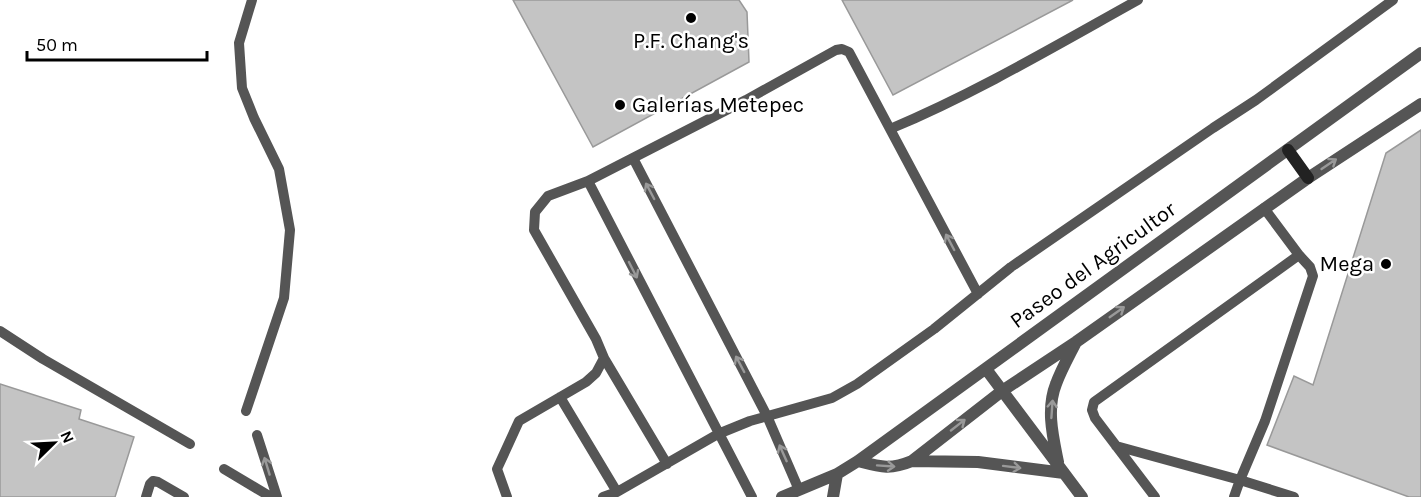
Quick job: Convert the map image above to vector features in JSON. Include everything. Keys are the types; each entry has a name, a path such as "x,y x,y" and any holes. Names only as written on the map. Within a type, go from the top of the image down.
{"street":[{"name":"Paseo del Agricultor","path":"782,497 837,474 858,461 1421,53"},
{"path":"858,461 885,468 897,467 912,461 1002,391 1076,342 1264,208 1421,104"},
{"path":"1288,150 1308,178"},
{"path":"1061,470 1051,427 1051,406 1055,386 1076,342"},
{"path":"986,369 1082,497"},
{"path":"912,461 978,462 1061,470"},
{"path":"833,497 837,474"}],"lane":[{"path":"246,411 284,298 290,230 279,169 242,88 239,43 252,0"},
{"path":"890,129 978,88 1138,0"},
{"path":"603,497 667,465 718,434 767,416 832,398 857,384 934,329 1011,267 1256,100 1393,0"},
{"path":"667,465 604,358 596,339 534,230 535,212 548,195 588,181 746,100 836,50 842,49 849,52 854,59 978,294"},
{"path":"633,158 767,416 799,490"},
{"path":"588,181 752,497"},
{"path":"1234,497 1265,421 1313,276 1310,267 1264,208"},
{"path":"1155,497 1095,418 1092,410 1094,402 1299,255"},
{"path":"0,331 53,365 190,444"},
{"path":"507,497 497,469 519,421 586,382 596,373 604,358"},
{"path":"560,397 617,492"},
{"path":"257,435 277,497"},
{"path":"1116,446 1294,497"},
{"path":"224,469 272,497"},
{"path":"146,497 153,481 184,497"}],"building":[{"name":"Galerías Metepec","path":"513,0 739,0 747,12 749,62 593,147"},
{"path":"842,0 1073,0 893,95"},
{"name":"Mega","path":"1421,130 1421,497 1409,497 1267,445 1294,376 1313,385 1386,153"},
{"path":"0,384 81,410 79,419 134,437 115,497 0,497"}],"place":[{"name":"P.F. Chang's","path":"691,18"},
{"name":"Galerías Metepec","path":"620,105"},
{"name":"Mega","path":"1386,264"}]}
